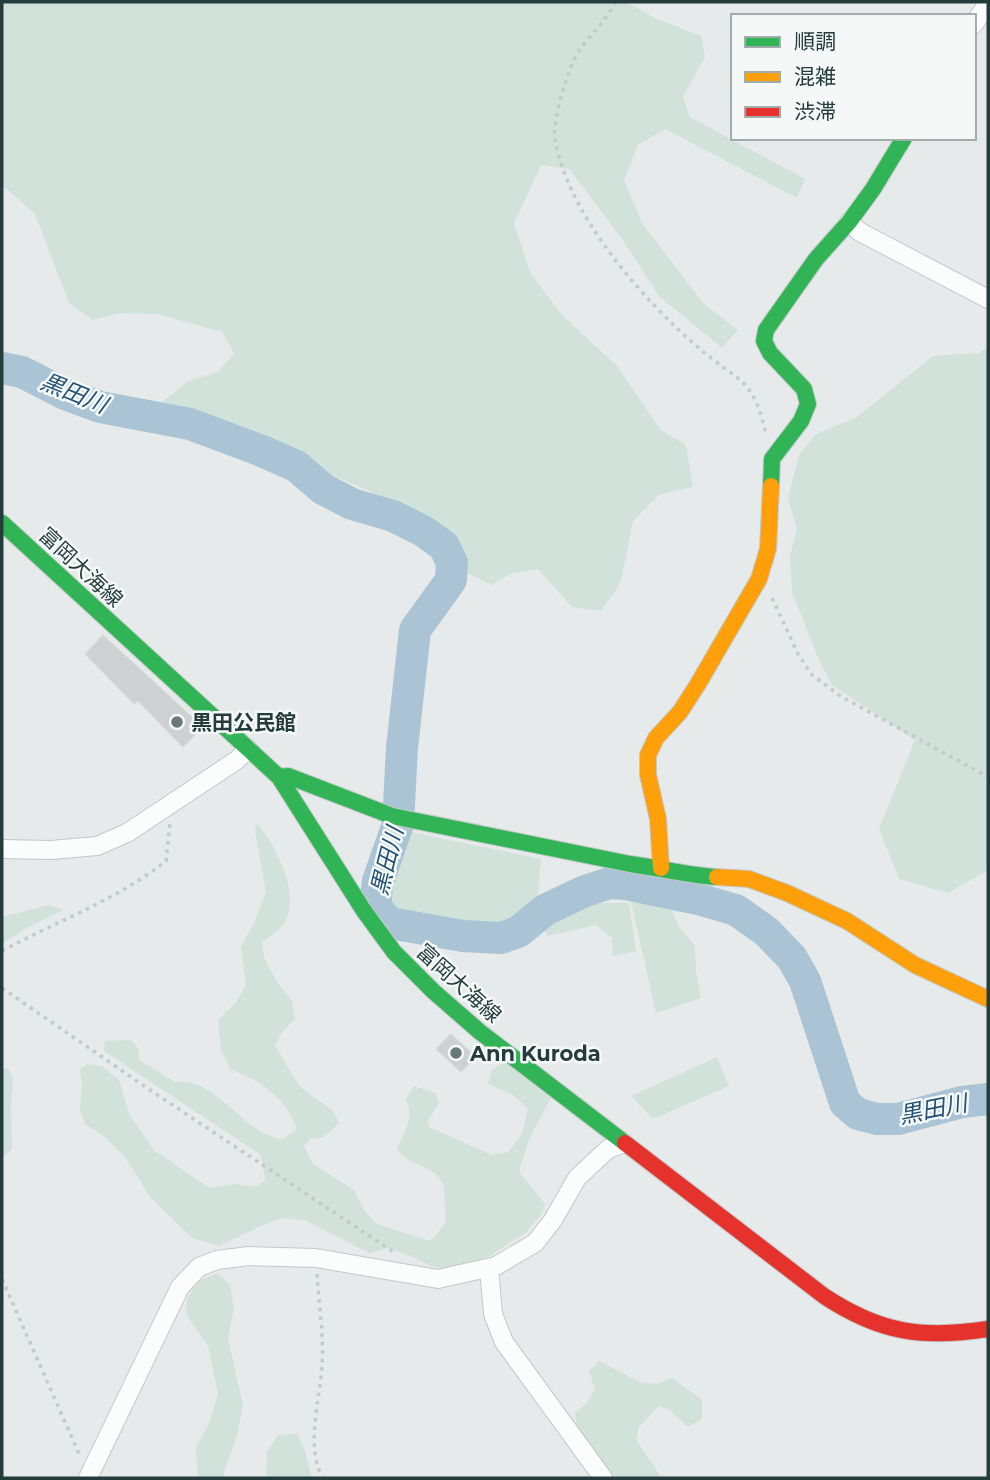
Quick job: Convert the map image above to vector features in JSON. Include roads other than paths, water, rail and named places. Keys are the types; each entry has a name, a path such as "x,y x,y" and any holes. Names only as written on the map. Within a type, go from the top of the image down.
{"street":[{"path":"976,21 988,2"},
{"path":"661,868 658,819 648,775 648,755 656,738 680,712 698,684 759,579 768,549 772,459 801,421 808,404 804,390 770,353 764,341 766,330 816,259 849,222 873,189 903,140"},
{"path":"849,222 860,232 988,299"},
{"name":"富岡大海線","path":"2,523 279,777 364,911 394,952 480,1032 780,1265 862,1319 933,1334 988,1329"},
{"path":"2,849 51,850 97,846 127,833 237,761 248,749"},
{"path":"279,777 288,776 399,817 681,874 749,879 787,893 847,922 915,965 988,999"},
{"path":"88,1477 180,1287 199,1268 217,1260 249,1256 316,1258 438,1279 496,1266 535,1243 553,1220 577,1178 608,1149 624,1143"},
{"path":"489,1268 494,1314 504,1342 603,1478"}],"waterway":[{"name":"黒田川","path":"2,368 22,372 65,394 100,407 190,424 262,451 296,466 323,489 352,504 393,516 423,531 444,546 452,563 451,580 415,630 402,748 398,824 378,881 375,904 390,923 463,936 501,938 518,932 545,910 585,891 610,883 698,899 736,910 767,932 792,958 805,981 845,1103 858,1114 877,1119 898,1119 962,1102 988,1099"}],"place":[{"name":"黒田公民館","path":"177,722"},
{"name":"Ann Kuroda","path":"456,1053"}]}
